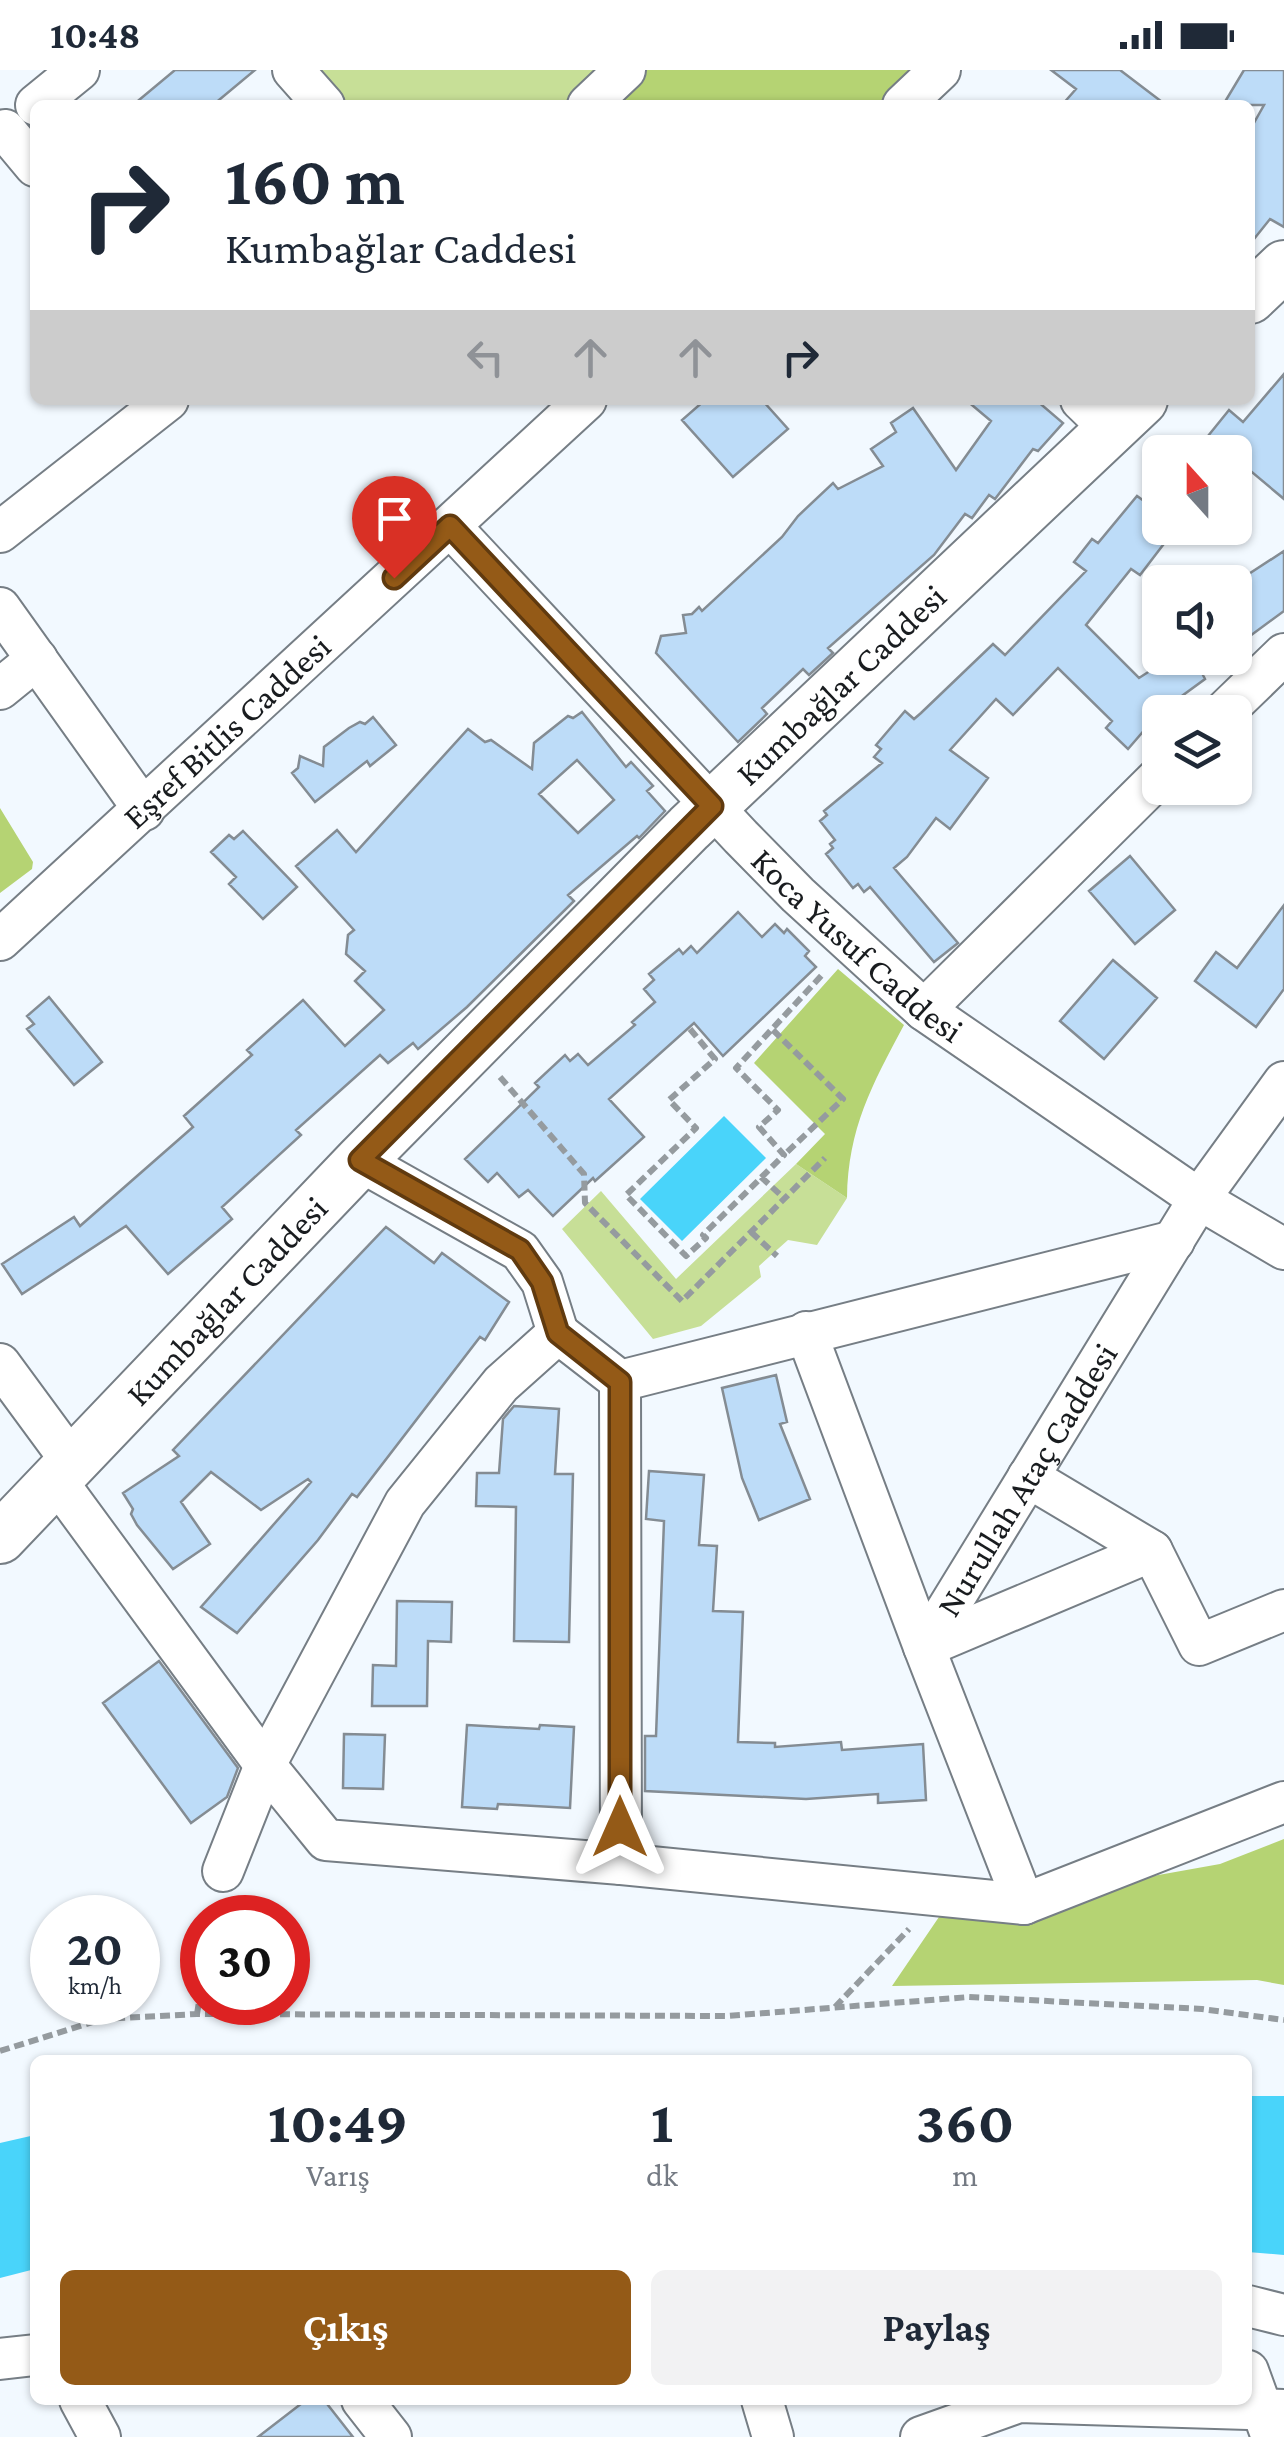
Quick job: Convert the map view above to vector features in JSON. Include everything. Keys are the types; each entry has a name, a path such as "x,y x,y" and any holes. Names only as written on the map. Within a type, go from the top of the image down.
{"main road":[{"path":"1255,293 1284,266"},
{"name":"Kumbağlar Caddesi","path":"0,1538 360,1160 1111,410"}],"street":[{"path":"42,100 79,70"},
{"path":"294,70 320,100"},
{"path":"593,100 626,70"},
{"path":"908,100 940,70"},
{"path":"19,119 30,151"},
{"path":"0,532 162,405"},
{"name":"Eşref Bitlis Caddesi","path":"0,940 580,405"},
{"name":"Koca Yusuf Caddesi","path":"450,526 798,895 924,1010 1199,1199 1284,1249"},
{"path":"0,608 144,810"},
{"path":"1242,695 1284,654"},
{"path":"0,688 37,660"},
{"path":"924,1010 1142,794"},
{"name":"Nurullah Ataç Caddesi","path":"1024,1904 924,1647 1199,1199 1284,1082"},
{"path":"360,1160 520,1250 542,1282 558,1333 620,1382"},
{"path":"620,1382 1174,1241"},
{"path":"806,1332 924,1647 1152,1551"},
{"path":"223,1872 265,1765 404,1503 501,1384 558,1333"},
{"path":"0,1364 64,1471 265,1765 326,1840 1024,1904 1284,1802"},
{"path":"620,1382 620,1864"},
{"path":"1028,1477 1152,1551 1200,1645 1284,1610"},
{"path":"1252,2307 1284,2315"},
{"path":"0,2359 30,2356"},
{"path":"920,2437 1023,2413 1273,2419 1252,2378"},
{"path":"83,2405 100,2437"},
{"path":"366,2405 391,2437"},
{"path":"763,2405 773,2437"}],"path":[{"path":"784,1155 758,1127 778,1110 736,1068 822,975"},
{"path":"690,1029 715,1060 669,1100 696,1128 626,1195 686,1256 843,1099 772,1030"},
{"path":"472,1048 584,1174 584,1203 682,1301 826,1158"},
{"path":"761,1178 785,1199"},
{"path":"752,1232 777,1256"},
{"path":"834,2008 940,1896"},
{"path":"310,2014 727,2016 969,1998 1202,2010 1284,2020"},
{"path":"0,2051 102,2019 180,2015"}],"green space":[{"path":"293,70 625,70 593,100 320,100"},
{"path":"625,70 940,70 908,100 593,100"},
{"path":"0,808 33,862 32,869 0,893"},
{"path":"838,969 904,1025 857,1128 847,1198 796,1164 825,1134 754,1063"},
{"path":"796,1164 847,1198 817,1245 788,1240 759,1266 761,1277 701,1326 653,1339 562,1229 601,1191 676,1279"},
{"path":"1284,1839 1284,1985 1257,1980 892,1986 941,1914 1220,1864"}],"water":[{"path":"724,1116 766,1158 682,1241 640,1199"},
{"path":"1252,2096 1284,2096 1284,2255 1252,2252"},
{"path":"30,2136 30,2270 0,2278 0,2143"}],"building":[{"path":"175,70 255,70 219,100 139,100"},
{"path":"1051,70 1120,70 1159,100 1066,100 1076,89"},
{"path":"1244,70 1284,70 1284,227 1270,219 1255,238 1255,121 1264,105 1255,105 1255,100 1226,100"},
{"path":"1284,374 1284,499 1252,472 1252,435 1209,435 1229,410 1243,422"},
{"path":"699,405 766,405 788,429 733,477 682,420"},
{"path":"972,405 1042,405 1063,423 1038,451 1033,449 995,499 989,495 972,518 965,514 934,555 828,648 833,653 809,675 803,669 762,708 767,714 738,742 656,653 661,636 686,633 683,615 692,614 699,607 702,611 833,483 838,489 883,466 871,449 896,432 891,423 913,408 956,470 991,421"},
{"path":"1137,496 1142,500 1142,545 1163,545 1148,565 1142,565 1140,575 1131,569 1086,625 1139,678 1203,675 1205,679 1183,695 1142,695 1142,733 1128,749 1106,728 1112,721 1058,668 1013,715 996,699 950,750 988,778 950,829 936,818 894,868 958,943 934,962 870,887 864,892 858,884 853,888 826,854 835,840 820,821 827,815 824,811 882,763 874,757 881,749 876,745 905,711 914,719 993,644 1005,655 1086,571 1074,562 1092,539 1098,543"},
{"path":"1284,551 1284,611 1252,635 1252,572"},
{"path":"582,712 626,767 631,762 653,786 647,791 665,811 639,838 568,895 574,901 467,1007 418,1049 413,1043 388,1063 380,1055 296,1130 301,1135 222,1207 232,1219 168,1274 126,1226 22,1294 2,1264 74,1217 80,1226 193,1127 184,1116 252,1055 247,1050 303,1000 345,1046 384,1010 355,981 365,971 346,954 348,935 354,930 296,866 337,830 356,852 468,729 532,769 534,743 568,716 573,718","holes":["577,760 614,800 578,833 539,794"]},
{"path":"373,717 396,745 370,766 367,761 315,802 292,773 298,768 300,756 323,766 324,747 349,728 360,722 365,724"},
{"path":"243,831 297,887 263,919 229,884 236,877 211,852 229,835 234,839"},
{"path":"1130,856 1175,910 1135,944 1089,891"},
{"path":"1284,905 1284,989 1256,1027 1195,981 1216,952 1237,968"},
{"path":"738,912 762,937 775,924 784,933 787,929 809,951 805,956 816,967 723,1056 694,1023 609,1099 644,1137 553,1216 528,1190 519,1197 497,1173 488,1182 465,1159 539,1087 535,1083 565,1055 570,1061 578,1054 588,1065 635,1025 632,1022 655,1002 644,989 654,980 649,974 679,949 683,954 691,946 697,953"},
{"path":"1113,960 1157,998 1104,1059 1060,1021"},
{"path":"49,997 102,1062 74,1085 27,1029 34,1024 27,1016"},
{"path":"386,1227 434,1263 442,1253 509,1302 485,1340 480,1337 357,1497 352,1494 318,1540 237,1633 201,1607 311,1482 308,1479 261,1510 211,1472 181,1502 210,1544 173,1569 137,1525 123,1493 179,1456 173,1450"},
{"path":"776,1375 787,1422 780,1424 810,1499 759,1520 742,1478 722,1388"},
{"path":"514,1406 559,1409 555,1474 573,1474 569,1642 514,1641 516,1507 476,1506 477,1473 499,1473 503,1419"},
{"path":"649,1471 704,1475 699,1545 717,1546 713,1611 743,1612 738,1742 775,1743 775,1747 841,1742 842,1750 923,1744 926,1800 878,1803 878,1794 806,1799 645,1791 645,1736 656,1736 664,1521 646,1519"},
{"path":"397,1601 452,1602 451,1642 428,1641 427,1706 372,1706 373,1665 396,1666"},
{"path":"159,1661 238,1768 227,1797 191,1823 103,1703"},
{"path":"467,1725 574,1727 570,1808 498,1804 497,1809 462,1807"},
{"path":"344,1734 385,1735 383,1789 343,1788"},
{"path":"300,2405 328,2405 353,2437 258,2437"}],"route":[{"path":"394,578 450,526 712,806 360,1160 520,1250 542,1282 558,1333 620,1382 620,1827"}]}
